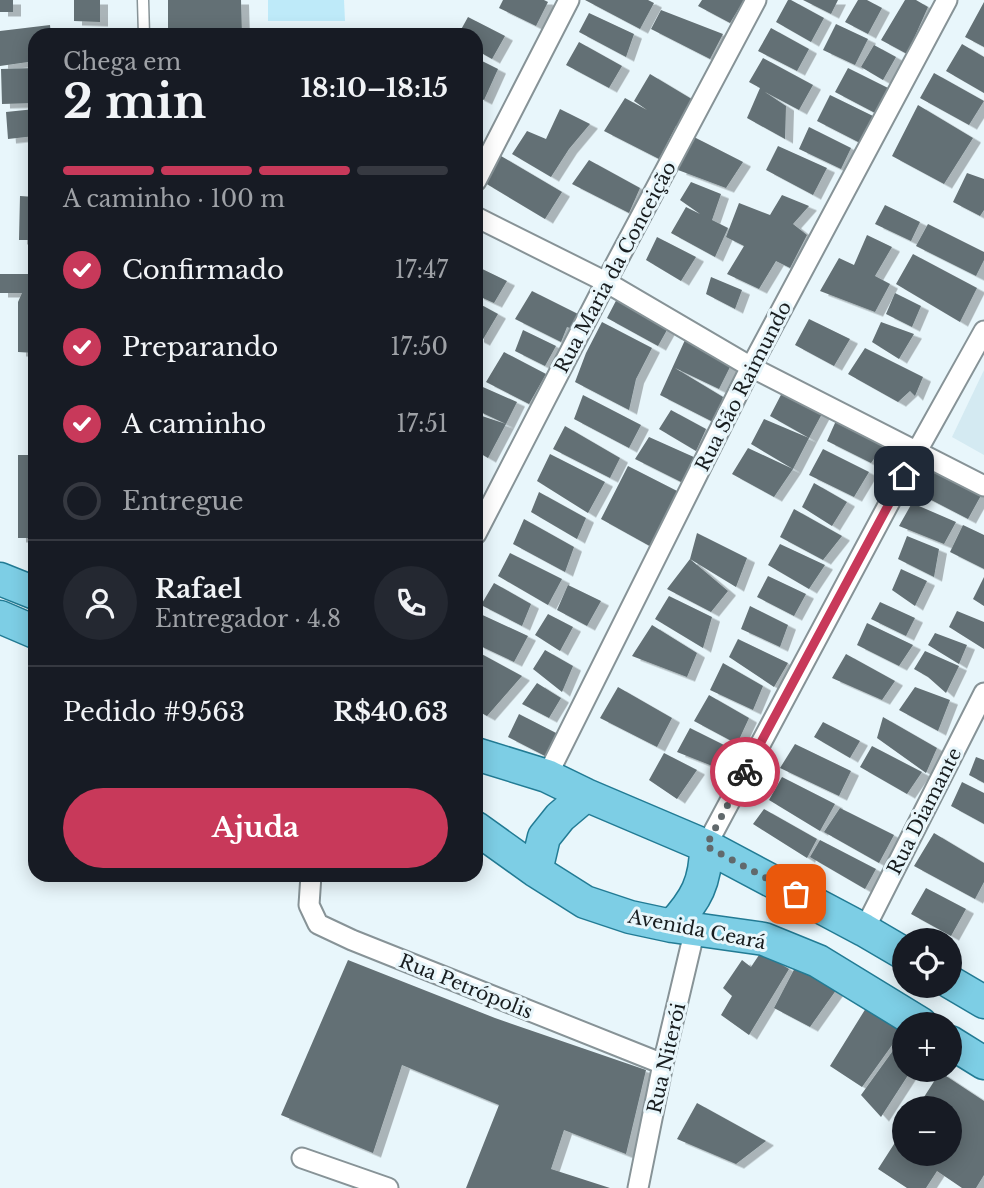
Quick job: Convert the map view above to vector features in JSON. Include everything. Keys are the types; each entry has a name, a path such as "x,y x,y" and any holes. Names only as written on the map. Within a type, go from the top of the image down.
{"main road":[{"path":"0,579 28,590"},
{"path":"0,617 28,629"},
{"path":"483,756 547,776 706,846 892,946"},
{"path":"536,871 544,837 560,817 586,795"},
{"name":"Avenida Ceará","path":"483,833 585,902 630,917 683,928 764,939 818,961 901,1012"},
{"path":"683,928 706,865 706,846"},
{"path":"962,989 984,1002"},
{"path":"962,1049 984,1063"}],"street":[{"path":"483,167 569,0"},
{"name":"Rua Maria da Conceição","path":"483,520 756,0"},
{"name":"Rua São Raimundo","path":"547,776 751,367 947,0"},
{"path":"483,221 606,282 751,367 984,486"},
{"path":"706,846 984,331"},
{"name":"Rua Diamante","path":"864,930 984,693"},
{"name":"Rua Petrópolis","path":"311,882 309,905 318,924 663,1065"},
{"name":"Rua Niterói","path":"638,1188 663,1065 683,928"},
{"path":"302,1158 388,1188"}],"lane":[{"path":"143,0 144,28"}],"shaded area":[{"path":"268,0 344,0 345,21 268,21"},
{"path":"984,370 984,455 952,437"}],"building":[{"path":"0,0 13,0 13,12 0,12"},
{"path":"74,0 100,0 100,22 74,21"},
{"path":"168,0 241,0 242,28 168,28"},
{"path":"503,0 548,2 536,26 499,8"},
{"path":"585,0 648,0 654,3 640,29"},
{"path":"702,0 744,0 730,23 698,6"},
{"path":"788,0 824,18 811,42 776,22"},
{"path":"803,0 838,0 831,14"},
{"path":"858,0 867,0 882,8 868,34 845,22"},
{"path":"905,0 916,0 928,7 907,54 881,40"},
{"path":"984,2 984,47 965,37"},
{"path":"661,10 723,34 710,59 651,29"},
{"path":"589,13 634,34 626,57 579,32"},
{"path":"468,17 505,36 492,59 483,54 483,28 462,28"},
{"path":"836,24 868,39 855,65 823,50"},
{"path":"50,25 50,28 28,28 28,62 0,66 0,31"},
{"path":"771,28 809,49 797,71 758,51"},
{"path":"579,42 622,66 609,88 566,65"},
{"path":"962,44 984,57 984,93 946,71"},
{"path":"874,45 896,57 883,80 861,67"},
{"path":"763,58 813,85 799,110 765,92 786,106 785,139 747,118 760,88 749,82"},
{"path":"483,62 498,69 483,100"},
{"path":"28,68 28,103 2,104 1,69"},
{"path":"848,68 888,88 875,113 835,92"},
{"path":"934,73 984,101 969,125 920,98"},
{"path":"650,74 695,101 679,128 676,126 659,159 604,131 625,98 647,110 634,101"},
{"path":"830,95 873,116 860,143 817,121"},
{"path":"918,105 973,138 944,184 892,156"},
{"path":"560,109 590,124 551,177 512,154 527,131 546,139"},
{"path":"28,110 28,137 8,139 6,112"},
{"path":"809,127 851,148 841,169 799,149"},
{"path":"694,137 743,162 726,188 678,170"},
{"path":"778,146 827,168 813,195 766,170"},
{"path":"501,156 562,192 545,219 485,183"},
{"path":"589,160 640,188 629,213 572,184"},
{"path":"967,173 984,179 984,210 980,216 953,202"},
{"path":"691,182 721,194 712,220 728,228 715,257 671,233 686,207 700,214 680,200"},
{"path":"782,195 809,206 793,224 807,235 790,268 776,261 759,289 727,274 744,246 726,237 739,203 770,215"},
{"path":"20,196 28,197 28,240 19,240"},
{"path":"885,205 920,222 911,241 875,224"},
{"path":"928,224 984,252 984,260 976,276 916,246"},
{"path":"867,235 892,247 875,276 890,284 875,312 820,291 839,258 854,265"},
{"path":"657,237 696,257 681,281 646,260"},
{"path":"913,254 977,288 960,322 896,284"},
{"path":"483,269 507,281 494,303 483,298"},
{"path":"0,274 28,274 28,353 18,352 18,302 22,293 0,293"},
{"path":"711,277 742,290 735,309 706,294"},
{"path":"532,291 586,318 578,331 567,327 561,342 515,319"},
{"path":"620,293 672,321 658,346 607,318"},
{"path":"895,293 921,306 912,327 886,314"},
{"path":"483,306 498,314 483,339"},
{"path":"809,319 850,339 834,366 795,345"},
{"path":"602,322 652,348 636,379 629,410 575,382"},
{"path":"881,322 914,334 899,359 872,342"},
{"path":"523,330 556,346 545,366 515,351"},
{"path":"685,340 732,363 719,389 675,368 723,397 715,423 660,395"},
{"path":"865,348 923,377 915,396 910,391 898,402 848,374"},
{"path":"504,352 546,374 529,404 486,382"},
{"path":"483,387 517,402 506,424 483,413"},
{"path":"783,391 824,410 809,438 770,416"},
{"path":"583,395 641,425 629,448 574,419"},
{"path":"671,410 706,429 696,451 659,429"},
{"path":"839,414 887,441 871,463 827,441"},
{"path":"483,416 506,424 488,458 483,455"},
{"path":"764,419 809,438 793,469 751,444"},
{"path":"565,426 620,458 610,478 553,449"},
{"path":"649,437 696,458 681,482 635,459"},
{"path":"748,448 793,469 774,497 732,474"},
{"path":"823,449 869,472 854,497 809,475"},
{"path":"550,454 605,482 588,513 537,481"},
{"path":"18,455 28,455 28,538 18,538"},
{"path":"926,458 984,490 968,519 910,489"},
{"path":"628,466 681,493 655,549 601,519"},
{"path":"814,483 847,502 832,526 802,507"},
{"path":"539,492 586,518 577,539 531,512"},
{"path":"912,503 956,522 944,544 899,526"},
{"path":"794,509 842,536 823,560 780,537"},
{"path":"524,519 574,547 565,572 513,544"},
{"path":"963,525 984,535 984,569 950,552"},
{"path":"697,533 747,558 736,587 690,559"},
{"path":"907,536 939,549 934,577 898,559"},
{"path":"780,544 825,565 809,589 768,565"},
{"path":"510,553 562,579 548,605 498,576"},
{"path":"690,559 728,591 711,612 667,589"},
{"path":"901,569 927,581 915,606 892,590"},
{"path":"768,576 806,594 794,616 757,597"},
{"path":"984,577 984,606 973,599"},
{"path":"494,583 531,604 522,626 483,606"},
{"path":"568,585 601,601 587,626 557,610"},
{"path":"669,596 712,617 703,648 655,619"},
{"path":"880,602 915,618 906,636 871,619"},
{"path":"750,606 788,625 780,647 741,629"},
{"path":"957,611 984,622 984,649 949,627"},
{"path":"548,614 573,627 560,651 535,635"},
{"path":"483,615 528,636 514,662 483,647"},
{"path":"867,623 913,645 899,666 857,645"},
{"path":"652,625 697,653 687,677 632,656"},
{"path":"935,633 967,645 959,664 928,645"},
{"path":"738,639 788,663 774,687 729,657"},
{"path":"545,650 573,666 562,692 533,669"},
{"path":"925,651 959,666 946,693 914,669"},
{"path":"846,654 895,681 882,700 832,678"},
{"path":"483,655 522,676 487,716 483,714"},
{"path":"723,663 763,686 753,710 710,690"},
{"path":"537,683 561,698 549,718 522,704"},
{"path":"618,687 672,718 657,747 600,718"},
{"path":"915,687 950,700 938,731 899,710"},
{"path":"709,695 749,718 737,744 694,721"},
{"path":"519,714 558,734 545,756 508,737"},
{"path":"883,717 937,748 926,773 877,738"},
{"path":"823,722 860,741 850,758 814,737"},
{"path":"690,728 736,751 725,771 677,752"},
{"path":"795,744 851,771 839,796 780,768"},
{"path":"872,746 922,772 907,794 860,767"},
{"path":"664,753 697,770 677,799 649,780"},
{"path":"976,757 984,760 984,783 969,775"},
{"path":"782,777 835,804 820,831 769,800"},
{"path":"962,782 984,793 984,824 951,806"},
{"path":"840,808 894,835 879,863 824,832"},
{"path":"764,809 817,839 807,858 753,824"},
{"path":"934,833 984,863 984,882 975,899 914,866"},
{"path":"820,840 876,869 865,889 810,857"},
{"path":"926,888 966,909 955,928 936,928 911,914"},
{"path":"761,952 789,969 749,1035 721,1015 732,996 723,988 742,960 751,967"},
{"path":"348,960 495,1018 646,1070 626,1154 564,1130 551,1169 610,1188 466,1188 499,1105 402,1065 373,1153 281,1115"},
{"path":"799,960 839,986 810,1027 774,1008"},
{"path":"871,1000 892,1017 892,1045 862,1087 830,1066"},
{"path":"892,1052 892,1082 904,1082 892,1096 881,1117 861,1095"},
{"path":"934,1082 955,1082 984,1101 984,1175 976,1188 962,1188 937,1171 926,1188 907,1188 878,1169 892,1147 892,1166 962,1166 962,1096 925,1096"},
{"path":"697,1103 766,1141 736,1164 677,1139"}],"way so far":[{"path":"745,772 706,846 796,894"}],"route":[{"path":"745,772 904,476"}]}
